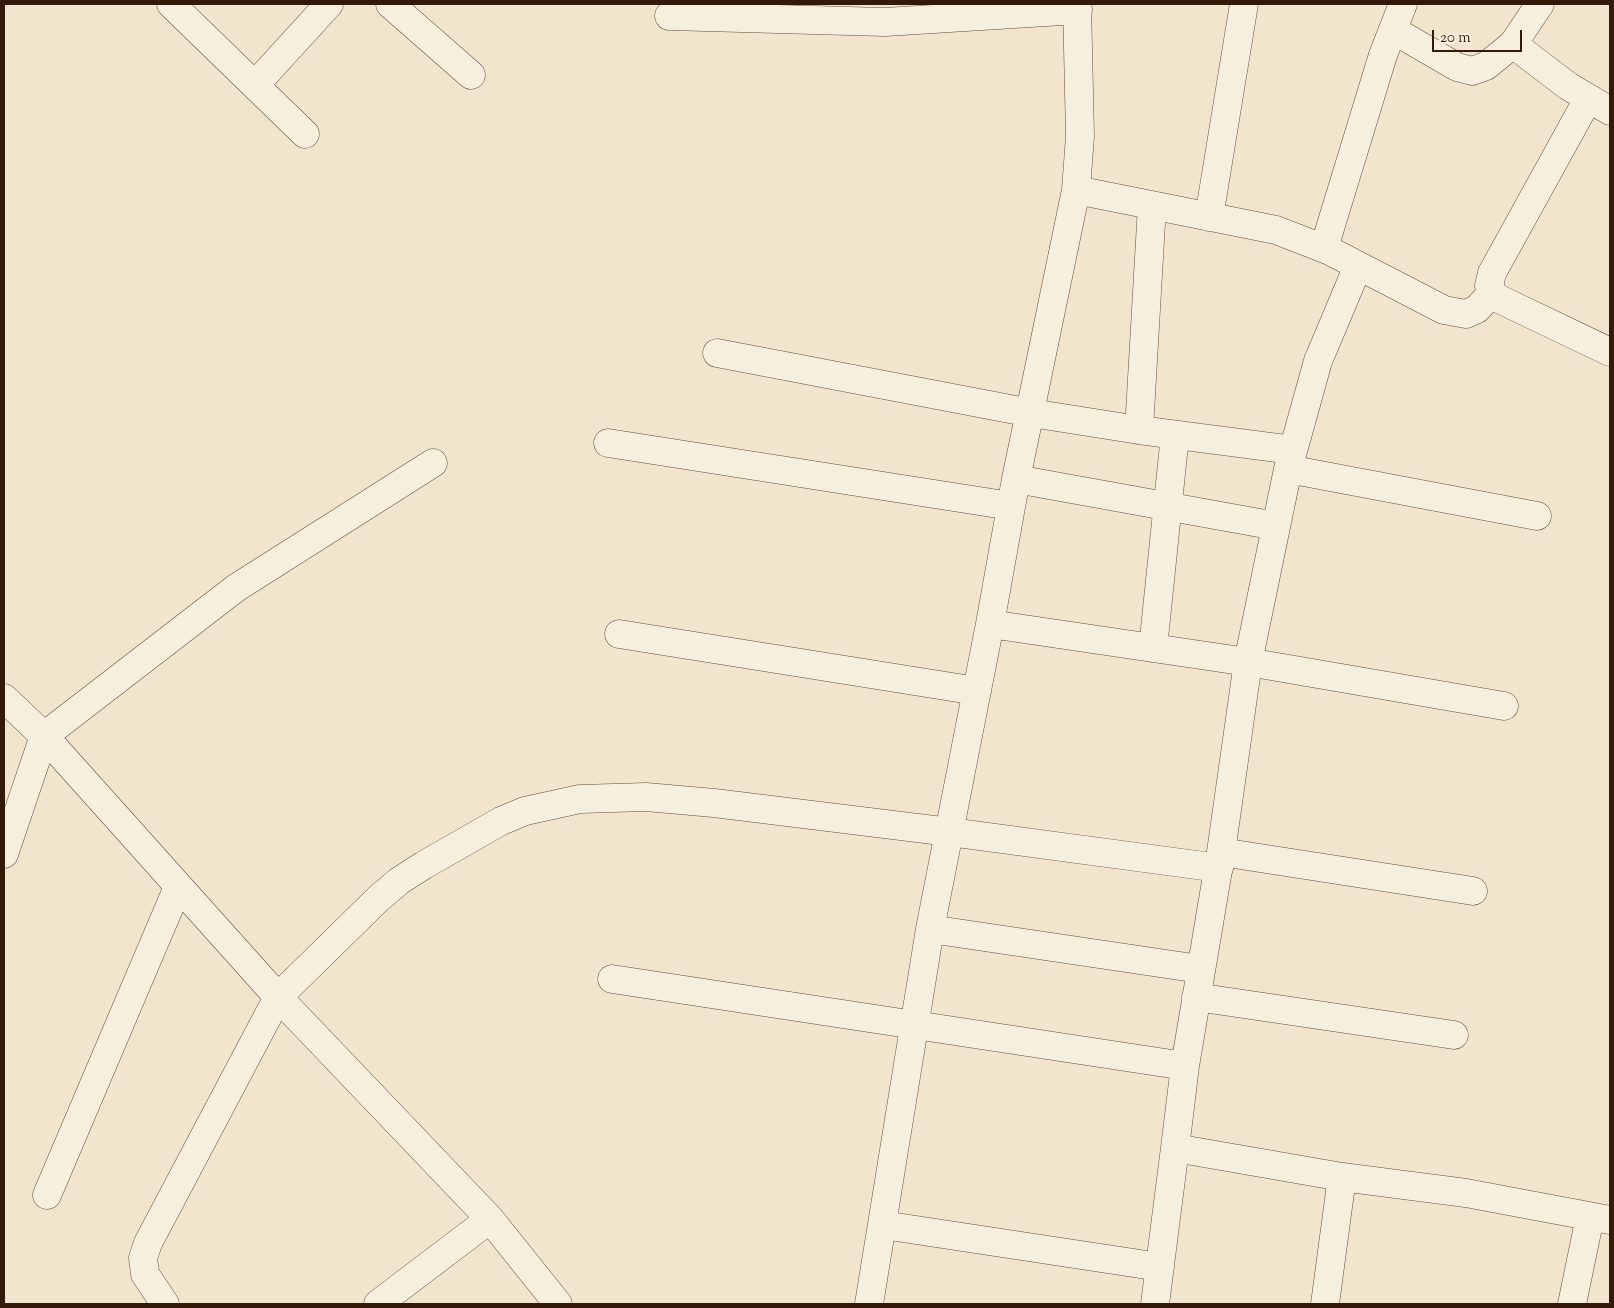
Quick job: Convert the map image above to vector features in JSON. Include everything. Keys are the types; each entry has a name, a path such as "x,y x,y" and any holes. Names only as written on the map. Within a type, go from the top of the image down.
{"street":[{"path":"171,4 304,134"},
{"path":"255,86 329,4"},
{"path":"390,4 471,75"},
{"path":"1209,217 1244,4"},
{"path":"1324,248 1383,55 1403,4"},
{"path":"1393,30 1457,68 1472,71 1486,66 1513,44 1540,4"},
{"path":"668,16 885,22 1078,7 1080,136 1076,190 1016,479 990,624 930,929 869,1304"},
{"path":"1491,294 1489,286 1492,273 1599,105 1538,65 1513,44"},
{"path":"1076,190 1276,230 1324,248 1444,310 1466,314 1477,309 1491,294"},
{"path":"1139,430 1152,206"},
{"path":"1155,1304 1185,1066 1220,860 1248,662 1290,460 1318,361 1358,266"},
{"path":"1491,294 1607,344"},
{"path":"717,353 1031,413 1174,435 1537,516"},
{"path":"1153,648 1174,435"},
{"path":"608,443 1011,506"},
{"path":"4,854 44,736 236,588 433,463"},
{"path":"1016,479 1276,526"},
{"path":"990,624 1248,662 1504,706"},
{"path":"619,634 977,691"},
{"path":"4,698 44,736 278,997 490,1219 558,1304"},
{"path":"165,1304 145,1274 143,1258 148,1243 278,997 378,899 399,881 493,826 525,811 580,799 646,797 714,803 950,832 1220,860 1473,891"},
{"path":"47,1195 178,887"},
{"path":"930,929 1200,969"},
{"path":"612,979 1185,1066"},
{"path":"1196,997 1454,1035"},
{"path":"1175,1148 1342,1176 1466,1193 1600,1218 1572,1304"},
{"path":"1325,1304 1342,1176"},
{"path":"378,1304 490,1219"},
{"path":"883,1225 1160,1266"}]}
